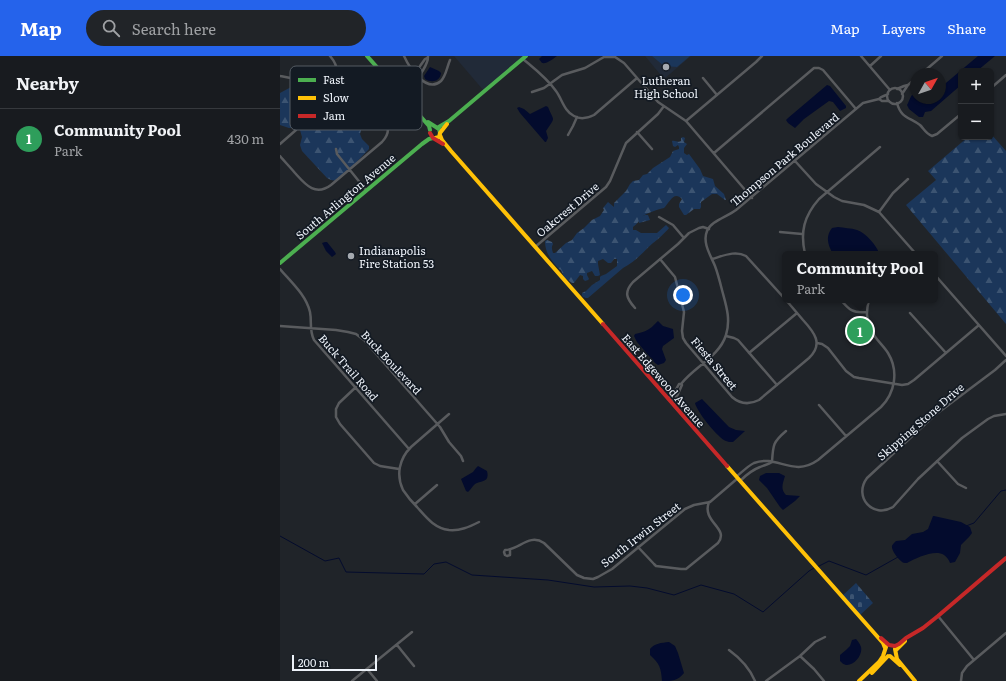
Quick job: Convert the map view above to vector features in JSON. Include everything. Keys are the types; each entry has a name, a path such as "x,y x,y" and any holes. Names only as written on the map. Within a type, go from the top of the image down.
{"main road":[{"path":"367,56 376,66"},
{"path":"430,132 433,128 441,127 449,121 524,57"},
{"path":"422,118 436,128 447,147"},
{"path":"422,118 429,126 430,132 434,138 447,147"},
{"path":"440,134 449,121"},
{"name":"South Arlington Avenue","path":"422,144 430,132"},
{"name":"South Arlington Avenue","path":"280,263 422,144 440,134"},
{"name":"East Edgewood Avenue","path":"447,147 883,643 889,656"},
{"path":"860,681 876,666 885,650 891,646 899,644 923,628 1006,558"},
{"path":"860,681 875,670 889,656 894,655 906,641 924,629 938,616"},
{"name":"East Edgewood Avenue","path":"866,624 896,651"},
{"path":"896,651 898,659 914,680"},
{"path":"889,656 914,680"}],"street":[{"path":"330,56 337,66"},
{"path":"404,56 409,66"},
{"path":"686,121 762,56"},
{"path":"861,56 890,90"},
{"path":"870,66 881,56"},
{"path":"928,68 942,56"},
{"path":"421,66 428,57"},
{"path":"524,57 544,76 558,93 566,109 577,117 586,118 593,115 637,78"},
{"path":"532,92 542,89 562,75 585,68 604,57 614,57 624,63 658,102 686,121 752,198"},
{"path":"422,80 426,83 437,83 443,78 450,60"},
{"path":"714,153 812,69 818,68 823,70 856,109"},
{"path":"994,85 1006,75"},
{"path":"280,76 290,79"},
{"path":"703,78 717,95"},
{"path":"890,90 908,85"},
{"path":"897,103 901,100 903,92 907,89 908,85"},
{"path":"897,89 901,91 902,95"},
{"path":"890,90 888,94 889,101 897,103"},
{"name":"Thompson Park Boulevard","path":"709,229 713,224 730,215 752,198 863,103 879,99 880,97 888,94"},
{"name":"Thompson Park Boulevard","path":"879,99 882,101 889,101"},
{"path":"897,103 904,116 932,136 937,134 958,117"},
{"name":"Oakcrest Drive","path":"535,247 607,186 625,144 658,114 664,106"},
{"path":"568,135 577,117"},
{"path":"280,144 296,130"},
{"path":"280,156 308,187 322,190 329,187 382,142 386,138 388,130"},
{"path":"638,132 652,149"},
{"path":"804,251 802,234 810,210 819,200 880,147"},
{"path":"336,149 337,154 366,190"},
{"path":"796,161 812,181 827,193 837,199 864,205 879,212 912,251"},
{"path":"879,212 893,193 908,180"},
{"path":"659,217 673,226 684,238"},
{"path":"635,308 627,298 628,289 633,282 689,233 703,227 709,229 706,242 716,269 728,313 729,322 726,336 716,352 678,386 670,400"},
{"path":"780,232 802,234"},
{"path":"712,259 734,253 740,253 746,256 782,297"},
{"name":"Fiesta Street","path":"660,259 674,277 684,312 682,327 683,338 735,400 747,404 758,401 777,385"},
{"name":"Buck Trail Road","path":"280,269 305,299 310,313 310,328 314,340 409,449"},
{"path":"938,278 1006,356"},
{"path":"726,336 738,340 777,385 812,356 817,343 812,331 788,303"},
{"path":"844,303 852,310 866,312"},
{"path":"738,478 752,464 761,461 796,467 810,465 818,460 884,403 891,393 895,374 892,360 872,333 868,324 866,312 868,303"},
{"path":"749,353 797,313"},
{"path":"910,313 946,353"},
{"path":"817,343 828,348 846,370 854,377 904,385 911,382 979,325"},
{"name":"Buck Boulevard","path":"280,326 356,334 364,340 437,424 462,456 463,461"},
{"name":"Skipping Stone Drive","path":"937,461 918,479 896,504 889,509 881,511 876,510 867,504 862,495 863,484 867,478 936,415 1006,360"},
{"path":"356,387 341,400 338,406 336,415 339,422 376,464 399,469"},
{"path":"819,405 846,436"},
{"path":"449,414 409,449 402,459 399,469 401,486 406,494 432,523 437,526 457,530 479,522"},
{"path":"966,488 958,484 937,461 962,438 983,422 994,416 1006,414"},
{"path":"772,462 774,444 786,431"},
{"path":"738,478 772,462"},
{"name":"South Irwin Street","path":"510,550 531,540 538,540 544,543 577,575 591,579 598,577 612,569 685,509 694,505 710,502 738,478"},
{"path":"415,504 437,485"},
{"path":"638,547 656,566 681,570 688,568 718,542 722,535 720,530 708,515 707,508 710,502"},
{"path":"938,616 974,660"},
{"path":"352,681 412,632"},
{"path":"961,681 964,670 1006,633"},
{"path":"766,681 800,656 815,642 825,637"},
{"path":"397,644 414,666"},
{"path":"729,650 735,654 749,670 755,681"},
{"path":"800,656 814,668 824,681"},
{"path":"367,669 377,681"}],"shaded area":[{"path":"454,56 526,56 484,91"},
{"path":"542,56 557,56 546,63 542,63 539,59"},
{"name":"Lutheran High School","path":"645,56 691,56 664,79"},
{"path":"978,56 995,56 981,68 964,68"},
{"path":"430,67 441,73 439,78 435,81 425,79 424,76"},
{"path":"958,73 958,88 946,98 946,83"},
{"path":"827,85 830,86 846,108 840,111 833,102 829,101 804,119 795,128 788,123 786,120 788,118"},
{"path":"910,98 910,104 939,104 931,111 925,112 923,117 919,117 909,109 907,105"},
{"path":"546,106 548,107 553,119 546,131 548,138 545,142 517,108 519,107 524,109 530,114"},
{"path":"838,227 857,230 864,234 876,246 878,251 832,251 828,235 832,228"},
{"path":"327,242 336,254 332,257 326,251 322,243"},
{"path":"658,321 663,326 673,329 674,338 663,346 662,349 666,360 664,363 658,365 637,342 634,336 635,334 648,330"},
{"path":"702,399 729,427 736,430 745,431 733,442 728,442 722,439 708,424 695,403"},
{"path":"478,466 487,471 487,478 475,484 468,492 466,491 461,479 473,472"},
{"path":"766,473 779,473 785,476 782,486 784,493 786,495 800,496 783,510 767,488 759,480 760,476"},
{"path":"933,516 961,522 970,527 972,533 961,545 960,553 955,562 950,563 944,555 936,553 926,555 907,563 902,562 894,552 892,545 896,541 905,540 912,534 923,532 928,529"},
{"path":"856,639 861,647 861,653 855,662 846,665 840,661 840,655 850,646 852,640"},
{"path":"669,642 675,646 684,673 679,678 674,680 662,681 659,666 650,655 650,649 656,644"}],"green space":[{"path":"652,56 690,56 677,67 664,66"},
{"path":"290,88 290,128 280,125 280,93"},
{"path":"300,130 361,130 360,134 362,139 369,146 369,149 337,181 331,180 327,178 302,151 300,145 302,137"},
{"path":"994,137 1006,151 1006,324 906,205 936,180 928,171 964,140 994,140"},
{"path":"681,138 685,138 684,142 687,144 684,148 684,153 687,155 689,154 700,169 703,176 713,179 715,186 724,194 726,200 717,194 712,194 701,202 700,209 694,209 684,215 679,207 682,199 677,196 672,198 664,208 653,211 642,217 633,227 633,230 641,233 657,233 666,225 669,228 635,260 623,268 588,298 585,298 582,293 600,280 601,276 617,266 617,259 614,259 611,263 608,263 603,259 598,261 600,275 595,276 592,271 587,273 588,280 585,281 583,276 580,275 574,283 572,283 564,277 561,270 547,253 545,241 547,240 552,242 552,251 555,253 566,243 572,240 577,233 592,220 600,216 604,210 603,208 608,202 614,207 614,203 626,191 633,181 639,180 643,175 647,174 653,168 670,157 673,151 679,149 678,145 675,147 673,146 672,141 680,142"},
{"path":"648,215 650,220 639,223 638,218"},
{"path":"856,583 873,603 859,616 842,596"}],"waterway":[{"path":"966,526 974,523 1001,491 1006,490"},
{"path":"280,536 325,561 339,558 346,572 424,574 434,564 446,562 472,575 548,580 594,587 630,586 647,588 674,595 701,585 734,594 763,612 814,568"},
{"path":"817,567 829,561 866,575 898,557"}],"traffic: fast":[{"path":"367,56 376,66"},
{"path":"437,128 449,121 526,56"},
{"path":"422,118 429,126 430,130"},
{"path":"428,122 439,129 440,133"},
{"path":"280,263 422,144 433,138"}],"traffic: slow":[{"path":"435,138 439,137 440,133 447,124"},
{"path":"440,135 451,151 603,324"},
{"path":"727,466 883,643 885,648"},
{"path":"896,650 905,641"},
{"path":"859,681 879,662 886,647"},
{"path":"895,649 897,659 915,681"},
{"path":"872,673 888,656"},
{"path":"890,656 900,665"}],"traffic: jam":[{"path":"430,133 433,138 443,144"},
{"path":"603,324 727,466"},
{"path":"881,638 889,645 895,646 899,644 938,616 1006,558"}],"place":[{"name":"Lutheran High School","path":"666,67"},
{"name":"Indianapolis Fire Station 53","path":"351,256"},
{"name":"Community Pool","path":"860,331"}]}
